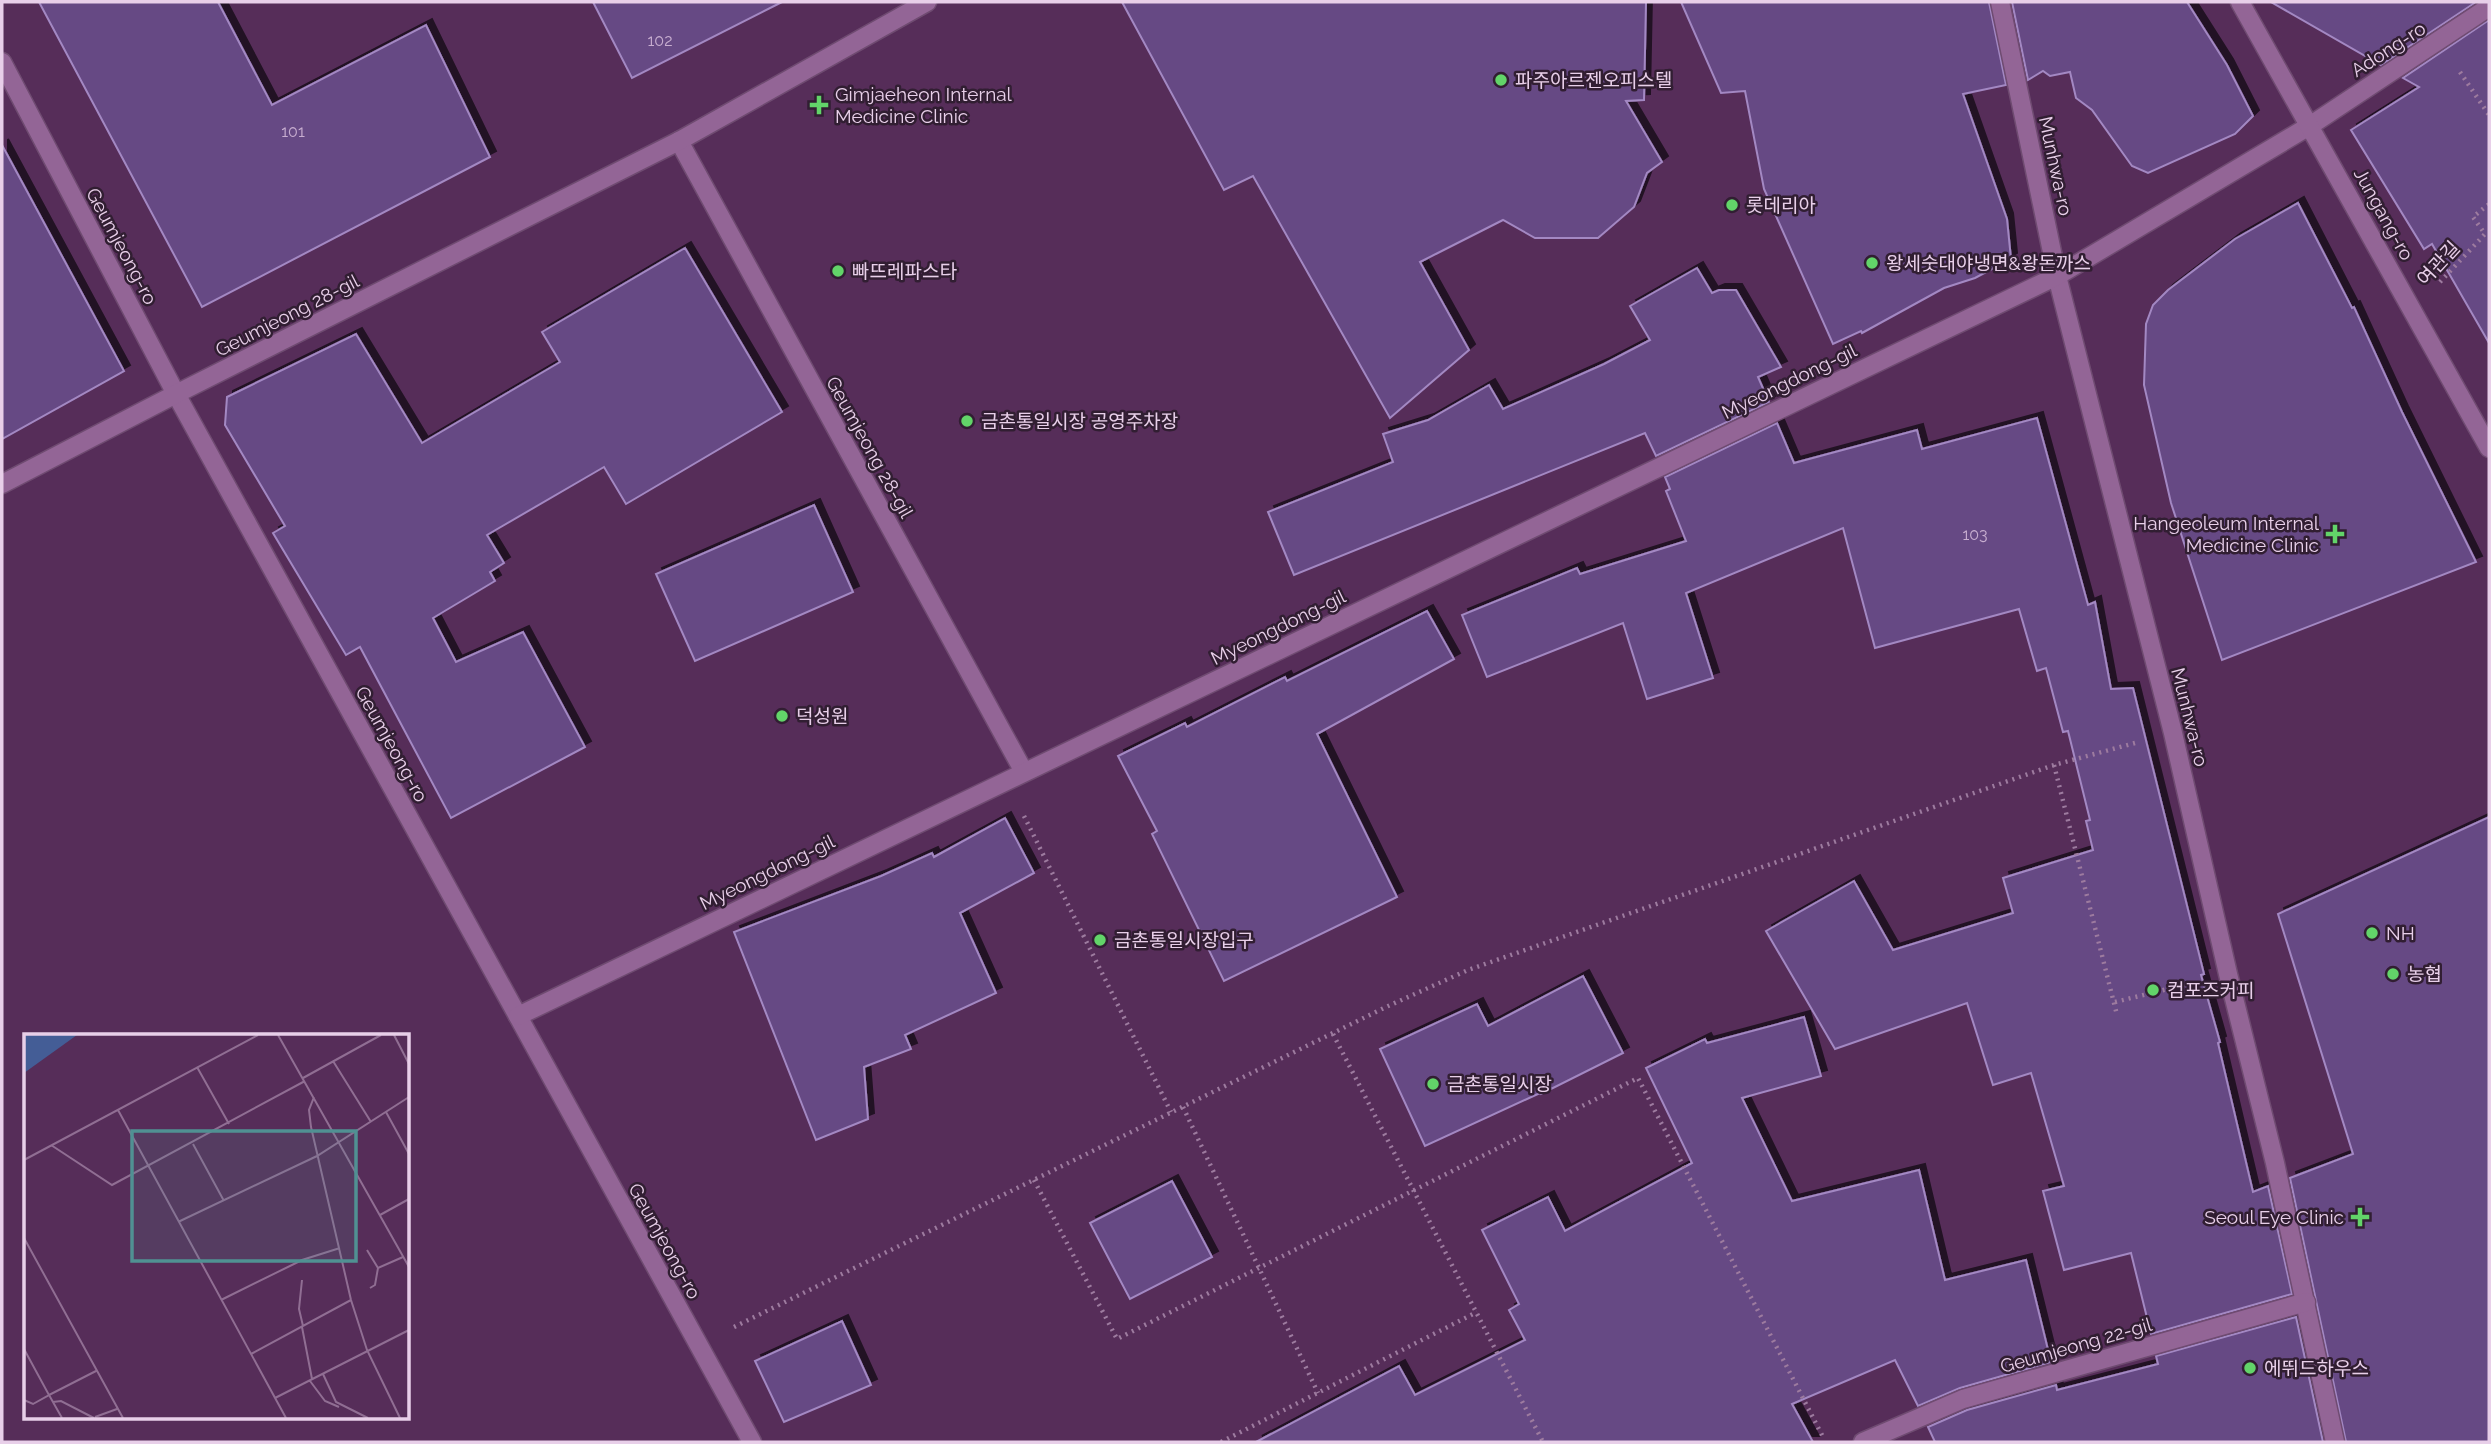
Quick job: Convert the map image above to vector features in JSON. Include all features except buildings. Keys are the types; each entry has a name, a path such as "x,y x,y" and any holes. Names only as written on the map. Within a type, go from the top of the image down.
{"street":[{"name":"Geumjeong 28-gil","path":"2,484 679,141 927,2"},
{"name":"Munhwa-ro","path":"2000,2 2057,276 2173,733 2228,974 2275,1163 2335,1442"},
{"name":"Jungang-ro","path":"2240,2 2489,448"},
{"name":"Adong-ro","path":"2057,276 2311,125 2489,7"},
{"name":"Geumjeong-ro","path":"2,62 176,394 752,1442"},
{"name":"Geumjeong 28-gil","path":"679,141 1024,772"},
{"name":"Myeongdong-gil","path":"518,1016 2057,276"},
{"name":"Geumjeong 22-gil","path":"1863,1442 1963,1399 2306,1302"}],"path":[{"path":"2439,41 2489,115"},
{"name":"여관길","path":"2413,310 2484,234 2473,217 2489,204"},
{"path":"698,1345 1171,1112 1468,970 2054,765 2173,733"},
{"path":"2054,765 2117,1015"},
{"path":"1007,780 1171,1112"},
{"path":"2115,1002 2228,974"},
{"path":"1333,1034 1543,1442"},
{"path":"1034,1180 1117,1339 1638,1078 1826,1442"},
{"path":"1183,1107 1318,1393"},
{"path":"1221,1442 1477,1312"}],"place":[{"name":"파주아르젠오피스텔","path":"1501,80"},
{"name":"Gimjaeheon Internal Medicine Clinic","path":"819,105"},
{"name":"롯데리아","path":"1732,205"},
{"name":"왕세숫대야냉면&왕돈까스","path":"1872,263"},
{"name":"빠뜨레파스타","path":"838,271"},
{"name":"금촌통일시장 공영주차장","path":"967,421"},
{"name":"Hangeoleum Internal Medicine Clinic","path":"2335,534"},
{"name":"덕성원","path":"782,716"},
{"name":"NH","path":"2372,933"},
{"name":"금촌통일시장입구","path":"1100,940"},
{"name":"농협","path":"2393,974"},
{"name":"컴포즈커피","path":"2153,990"},
{"name":"금촌통일시장","path":"1433,1084"},
{"name":"Seoul Eye Clinic","path":"2360,1217"},
{"name":"에뛰드하우스","path":"2250,1368"}]}
